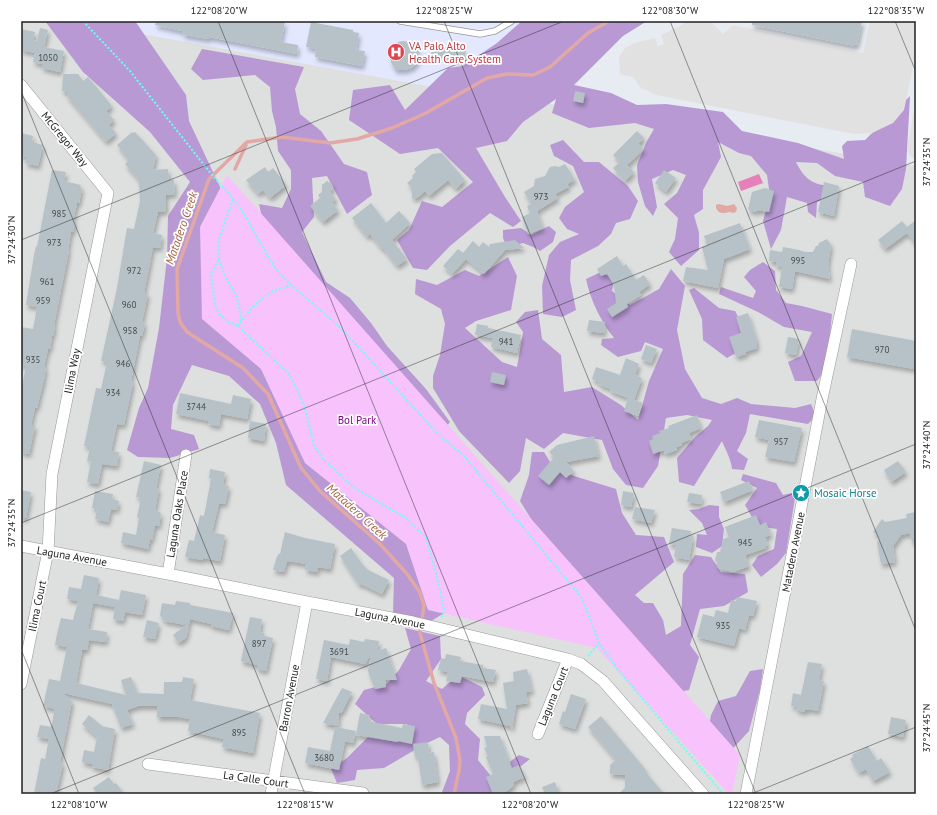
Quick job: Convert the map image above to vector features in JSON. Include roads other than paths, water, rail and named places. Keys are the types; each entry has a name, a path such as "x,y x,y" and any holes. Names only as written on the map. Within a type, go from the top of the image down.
{"street":[{"name":"McGregor Way","path":"21,85 108,193"},
{"name":"Ilima Way","path":"48,552 52,474 108,193"},
{"name":"Matadero Avenue","path":"746,794 822,399 851,264"},
{"name":"Laguna Oaks Place","path":"168,574 186,455"},
{"name":"Laguna Avenue","path":"21,546 413,622 568,659 581,664 603,681 703,794"},
{"name":"Ilima Court","path":"21,684 48,552"},
{"name":"Barron Avenue","path":"271,794 307,602"},
{"name":"Laguna Court","path":"538,734 568,659"},
{"name":"La Calle Court","path":"148,764 363,793"}],"lane":[{"path":"400,21 480,34 495,31 512,21"}],"waterway":[{"name":"Matadero Creek","path":"454,794 460,760 456,738 434,683 420,633 424,605 419,591 407,574 380,544 320,491 301,468 268,394 243,368 187,332 180,322 178,313 177,269 209,179 247,142 282,137 330,143 357,139 392,128 426,113 487,78 507,74 533,75 550,67 588,33 609,21"},
{"path":"235,169 246,145"}],"place":[{"name":"VA Palo Alto Health Care System","path":"396,52"},
{"name":"Mosaic Horse","path":"801,493"}],"park label":[{"name":"Bol Park","path":"357,420"}]}
